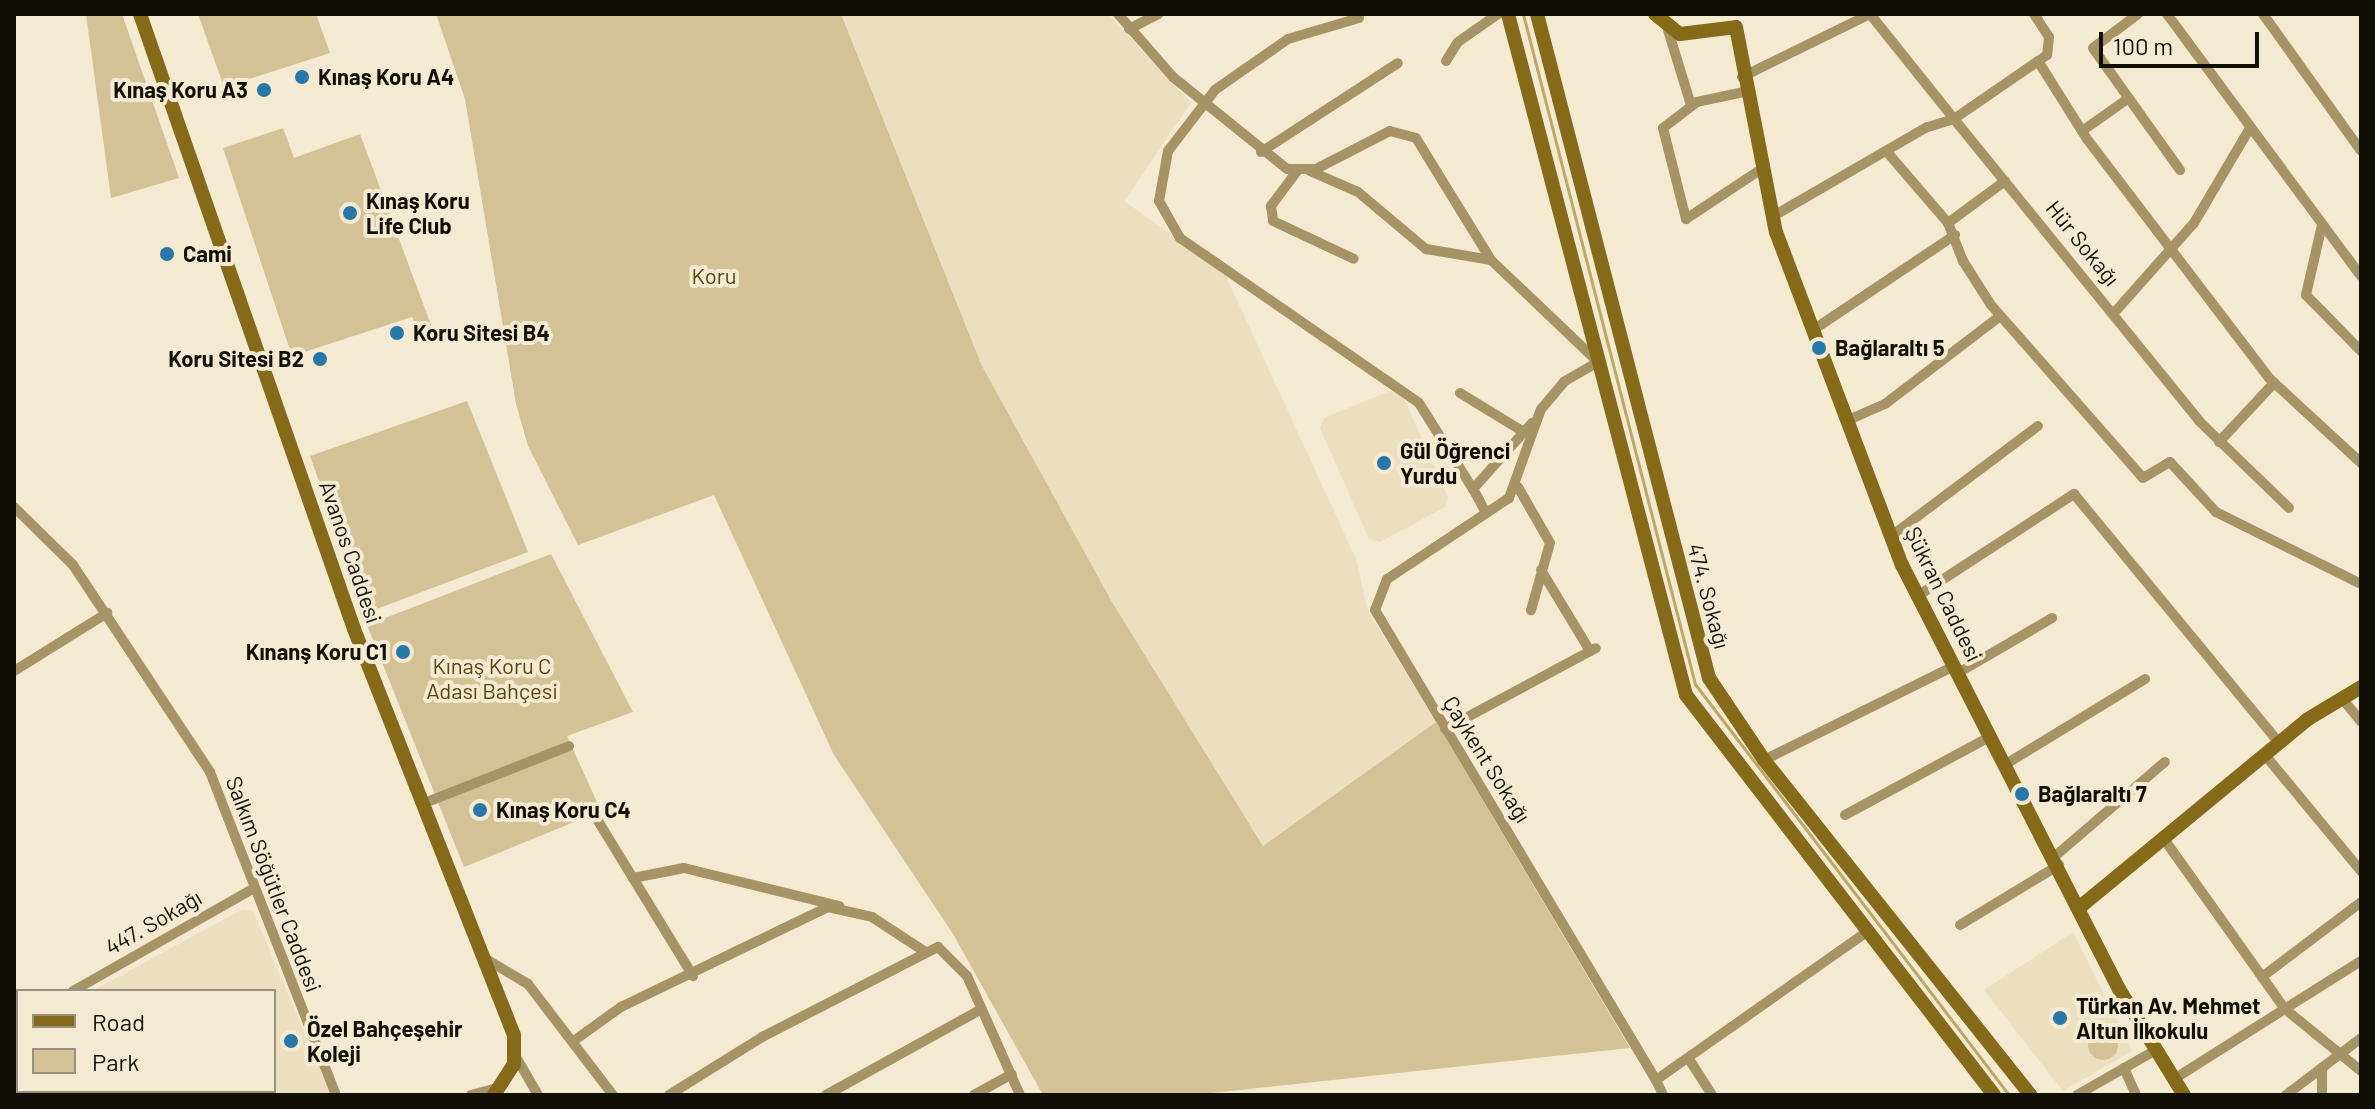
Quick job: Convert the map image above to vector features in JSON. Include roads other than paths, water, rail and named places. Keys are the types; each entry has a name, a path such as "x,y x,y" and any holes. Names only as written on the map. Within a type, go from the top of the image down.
{"street":[{"name":"Avanos Caddesi","path":"140,14 422,804 486,959 516,1057"},
{"path":"1118,14 1202,103 1261,152 1358,192 1426,249 1491,260"},
{"path":"1129,29 1158,14"},
{"path":"1446,61 1458,42 1498,14"},
{"name":"474. Sokağı","path":"1508,14 1681,684 2030,1095"},
{"name":"474. Sokağı","path":"1537,14 1705,666 1754,768 1865,933 1994,1095"},
{"path":"1655,14 1668,30 1691,105"},
{"name":"Hür Sokağı","path":"1743,85 1870,14 2219,442 2289,508"},
{"path":"1772,217 1887,152 1954,119 2038,61 2049,37 2034,14"},
{"path":"2138,14 2093,48 2180,170"},
{"path":"2167,14 2361,276"},
{"path":"2263,14 2361,151"},
{"path":"1359,18 1272,48 1202,103 1160,169 1158,196 1170,227 1419,403 1486,513"},
{"name":"Şükran Caddesi","path":"1668,30 1735,20 1743,85 1772,217 1890,537 1916,597 2156,1050 2184,1095"},
{"path":"2038,61 2082,131 2274,383 2361,463"},
{"path":"1261,152 1398,63"},
{"path":"1743,85 1691,105 1663,128 1686,219 1760,170"},
{"path":"2082,131 2129,98"},
{"path":"2114,313 2169,247 2194,223 2250,128"},
{"path":"1354,259 1273,221 1271,206 1303,171 1390,131 1412,135 1491,260 1598,362 1564,382 1536,419 1473,489"},
{"path":"1887,152 1948,223 1968,269 2000,316 2143,478 2170,462 2216,512 2361,584"},
{"path":"1948,223 2005,181"},
{"path":"2322,225 2306,295 2361,351"},
{"path":"1813,330 1955,235"},
{"path":"1846,421 1885,404 2000,316"},
{"path":"2219,442 2274,383"},
{"path":"1460,393 1524,432"},
{"path":"1531,610 1547,530 1518,487 1536,419"},
{"path":"1890,537 2038,426"},
{"name":"Çaykent Sokağı","path":"1518,487 1486,513 1387,579 1376,598 1385,633 1663,1095"},
{"path":"1916,597 2074,494 2279,743"},
{"name":"Salkım Söğütler Caddesi","path":"14,507 62,551 107,613 210,772 336,1095"},
{"path":"1445,729 1593,650 1541,570"},
{"path":"14,671 107,613"},
{"path":"1754,768 1956,670 2052,618"},
{"path":"2006,764 2145,679"},
{"path":"2080,907 2279,743 2341,697 2361,687"},
{"path":"2341,697 2361,722"},
{"path":"1845,815 1991,736"},
{"path":"422,804 569,746"},
{"path":"2265,755 2361,871"},
{"path":"1960,925 2056,861 2165,762"},
{"path":"598,821 693,976"},
{"path":"2164,839 2285,1009 2361,1071"},
{"path":"633,878 684,868 841,906 924,951 949,951 982,1009 1020,1095"},
{"name":"447. Sokağı","path":"77,989 254,888"},
{"path":"2262,977 2361,902"},
{"path":"575,1040 621,1007 841,906"},
{"path":"1656,1080 1865,933"},
{"path":"669,1095 924,951"},
{"path":"486,959 528,984 575,1040 613,1095"},
{"path":"2174,1079 2361,961"},
{"path":"826,1095 982,1009"},
{"path":"2286,1095 2361,1038"},
{"path":"2077,1095 2156,1050"},
{"path":"471,1095 496,1092 516,1057"},
{"path":"516,1057 538,1095"},
{"path":"1689,1059 1712,1095"},
{"path":"2124,1068 2136,1095"},
{"path":"2322,1068 2322,1095"},
{"path":"974,1095 1012,1074"}],"waterway":[{"path":"1523,14 1695,684 2009,1095"}],"place":[{"name":"Kınaş Koru A4","path":"302,77"},
{"name":"Kınaş Koru A3","path":"264,90"},
{"name":"Kınaş Koru Life Club","path":"350,213"},
{"name":"Cami","path":"167,254"},
{"name":"Koru Sitesi B4","path":"397,333"},
{"name":"Bağlaraltı 5","path":"1819,348"},
{"name":"Koru Sitesi B2","path":"320,359"},
{"name":"Gül Öğrenci Yurdu","path":"1384,463"},
{"name":"Kınanş Koru C1","path":"403,652"},
{"name":"Bağlaraltı 7","path":"2022,794"},
{"name":"Kınaş Koru C4","path":"480,810"},
{"name":"Türkan Av. Mehmet Altun İlkokulu","path":"2060,1018"},
{"name":"Özel Bahçeşehir Koleji","path":"291,1041"}],"park label":[{"name":"Koru","path":"714,276"},
{"name":"Kınaş Koru C Adası Bahçesi","path":"492,678"}]}
